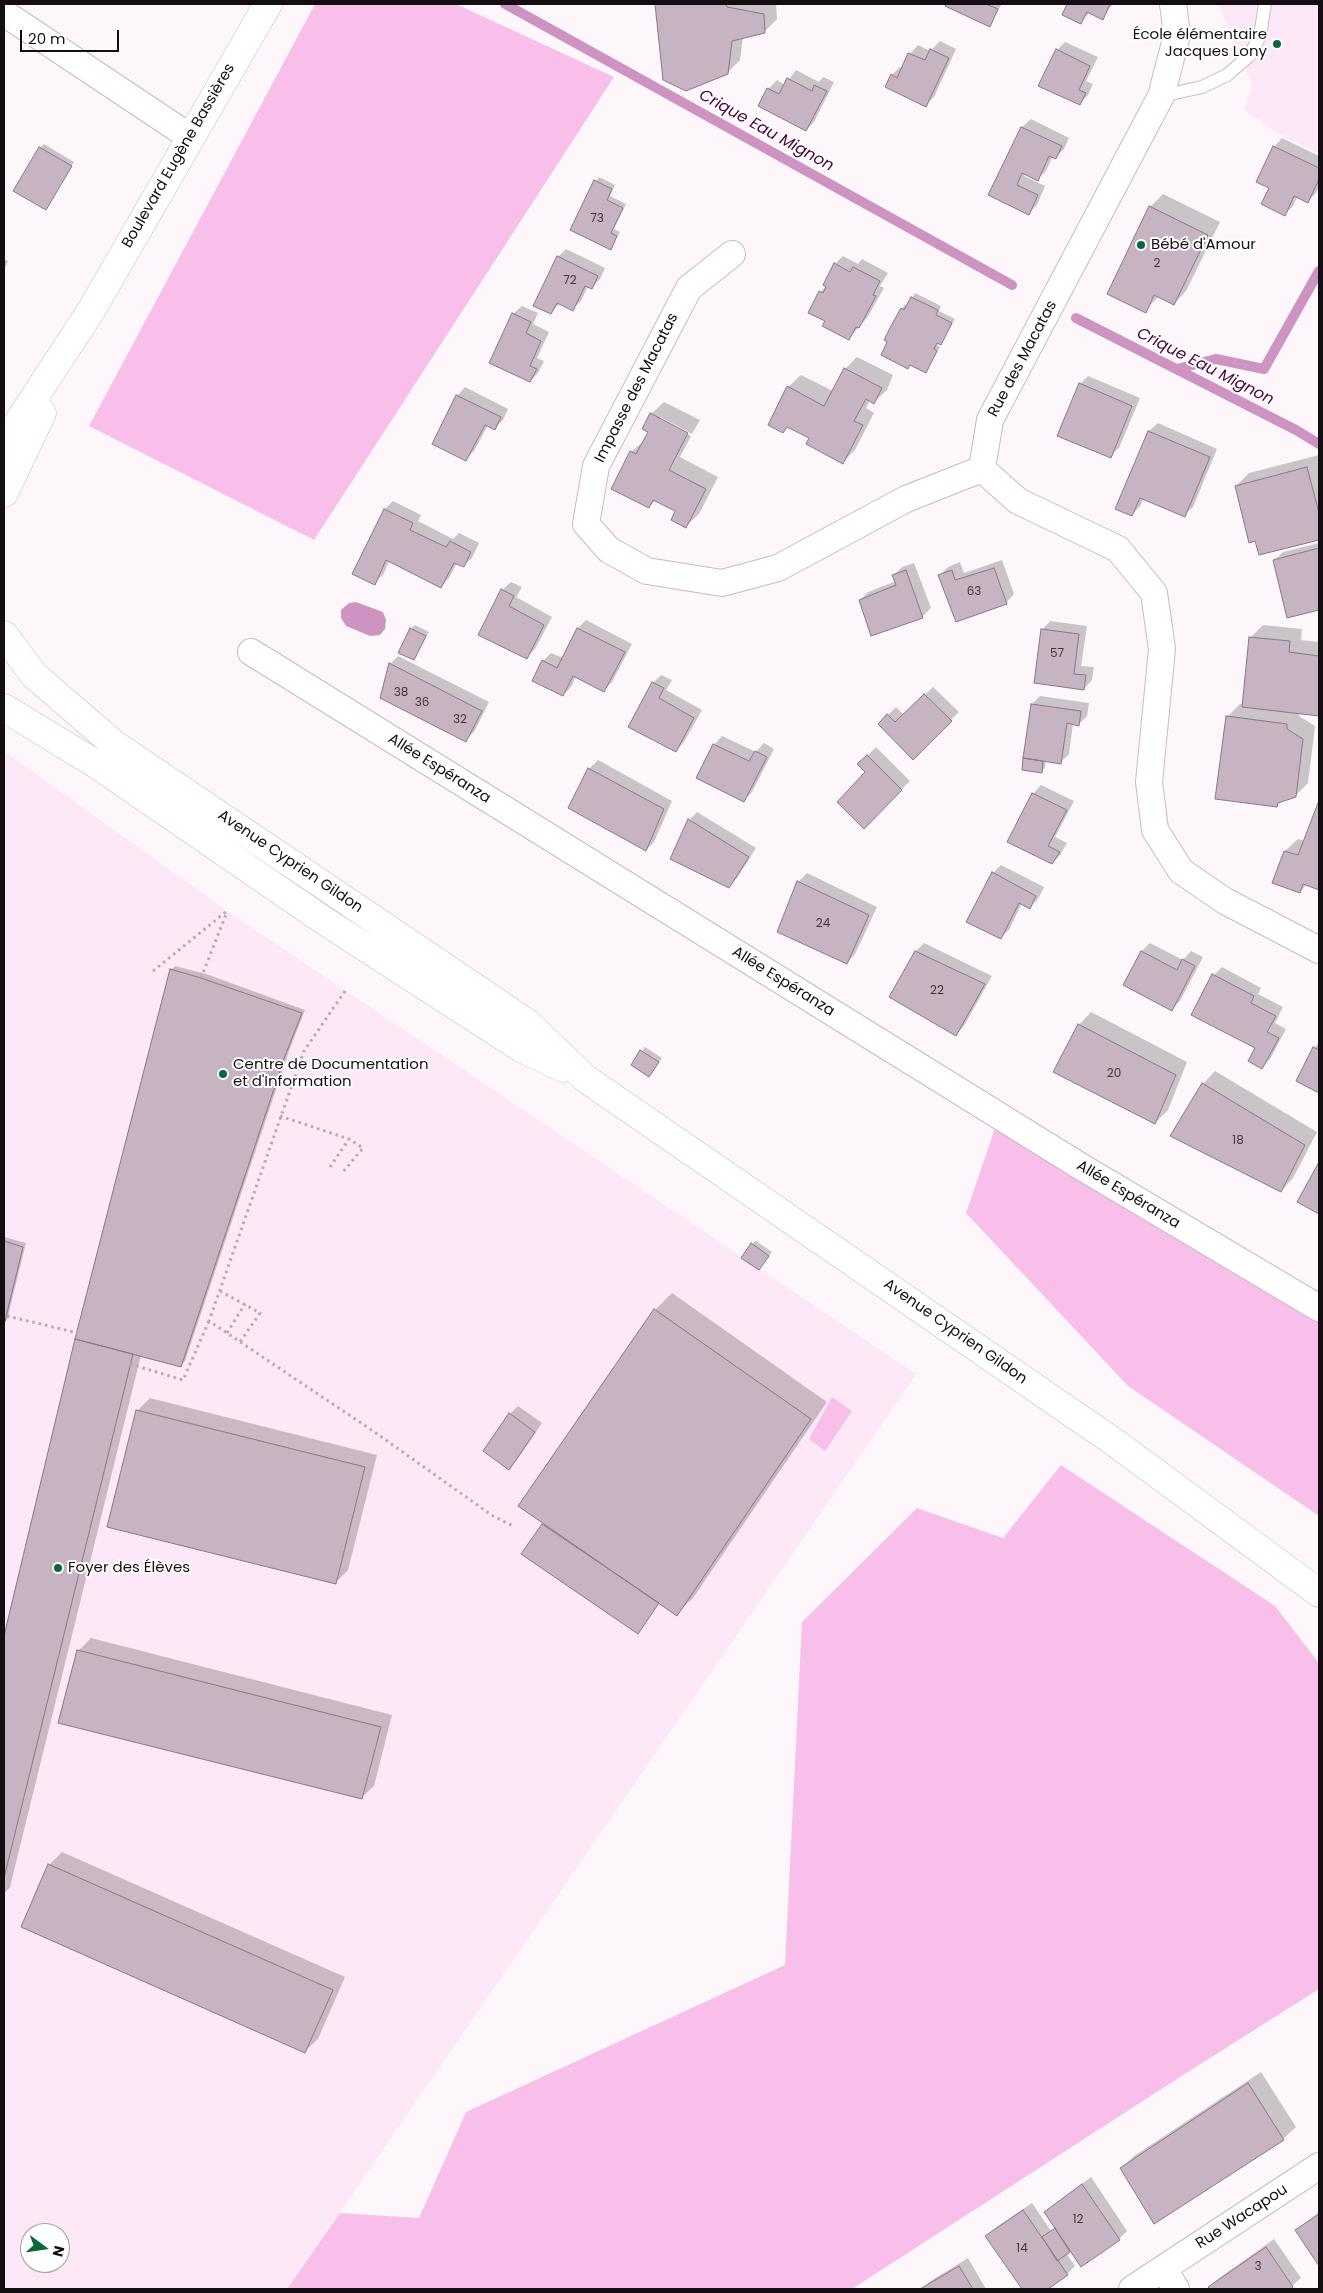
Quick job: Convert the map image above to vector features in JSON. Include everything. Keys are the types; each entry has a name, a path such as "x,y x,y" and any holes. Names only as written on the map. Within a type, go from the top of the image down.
{"street":[{"name":"Boulevard Eugène Bassières","path":"4,444 92,308 268,4"},
{"name":"Rue des Macatas","path":"982,468 990,420 1161,96 1177,35 1173,4"},
{"path":"4,12 190,137"},
{"name":"Impasse des Macatas","path":"732,254 689,288 596,466 586,524 609,550 647,571 722,583 778,568 906,499 982,468"},
{"name":"Boulevard Eugène Bassières","path":"4,493 92,308"},
{"path":"982,468 1018,501 1118,549 1154,593 1162,649 1149,782 1155,830 1181,871 1225,901 1319,950"},
{"name":"Avenue Cyprien Gildon","path":"4,634 34,675 114,744 526,1022 586,1079 1106,1437 1319,1594"},
{"name":"Allée Espéranza","path":"251,652 1080,1166 1319,1308"},
{"name":"Avenue Cyprien Gildon","path":"4,708 96,764 323,920 521,1048 586,1079"},
{"name":"Rue Wacapou","path":"1132,2289 1170,2279 1319,2166"}],"lane":[{"path":"1161,96 1210,83 1227,75 1249,56 1260,36 1265,4"}],"path":[{"path":"153,970 228,912 202,978"},
{"path":"130,1364 183,1380 220,1291 304,1051 345,992"},
{"path":"280,1116 349,1139 363,1148 343,1172"},
{"path":"330,1167 349,1139"},
{"path":"220,1291 260,1313 240,1342"},
{"path":"227,1333 245,1304"},
{"path":"7,1316 78,1333"},
{"path":"208,1320 493,1516 515,1527"}],"shaded area":[{"path":"315,4 456,4 614,77 314,540 89,426"},
{"name":"École élémentaire Jacques Lony","path":"1218,4 1319,4 1319,153 1286,138 1244,110 1252,83"},
{"path":"356,602 383,612 386,620 385,629 380,635 370,636 346,626 341,618 341,610 349,603"},
{"path":"4,751 227,911 916,1374 287,2289 4,2289"},
{"path":"995,1128 1319,1322 1319,1516 1128,1386 966,1213"},
{"path":"832,1397 852,1411 825,1451 809,1439"},
{"path":"1061,1465 1275,1606 1319,1663 1319,1989 852,2289 287,2289 340,2213 419,2218 466,2112 785,1965 802,1622 917,1508 1003,1538"}],"building":[{"path":"655,4 726,4 727,7 764,14 765,33 732,41 728,74 686,91 663,80"},
{"path":"946,4 986,4 998,9 990,27 945,6"},
{"path":"1067,4 1110,4 1103,20 1087,12 1081,24 1062,15"},
{"path":"930,49 949,58 926,107 885,87 891,74 897,78 908,53 925,60"},
{"path":"1056,49 1090,66 1079,90 1086,93 1080,105 1038,86"},
{"path":"787,78 812,91 814,85 827,91 806,131 758,106 767,88 779,94"},
{"path":"1021,127 1062,146 1056,159 1049,156 1038,181 1022,173 1017,185 1038,195 1029,215 988,195"},
{"path":"1273,146 1319,168 1319,179 1308,203 1294,196 1285,216 1261,204 1269,188 1256,182"},
{"path":"39,147 72,166 46,210 13,191"},
{"path":"594,180 612,189 607,200 623,208 611,233 617,236 611,250 570,230"},
{"path":"1149,206 1208,235 1174,305 1154,295 1146,313 1107,294"},
{"path":"557,256 598,276 592,289 585,286 573,311 557,303 551,314 533,306"},
{"path":"834,263 850,272 853,267 880,281 873,295 876,296 859,328 856,327 849,340 822,326 825,321 808,313 819,291 823,293 826,287 823,285"},
{"path":"911,297 938,310 936,315 952,323 941,345 937,343 934,349 937,351 926,373 910,365 908,369 881,355 887,342 884,340 892,324 901,308 904,310"},
{"path":"512,313 531,322 526,333 541,341 530,366 537,369 530,382 489,363"},
{"path":"844,368 882,388 874,404 866,399 854,421 863,425 843,464 806,444 809,438 787,427 783,433 768,425 787,386 824,406"},
{"path":"1079,383 1132,406 1111,458 1057,436"},
{"path":"456,395 501,417 495,430 485,425 466,461 432,444"},
{"path":"650,413 688,433 669,470 706,489 686,528 671,520 675,511 653,500 649,508 611,489 630,451 636,454 648,432 642,429"},
{"path":"1148,431 1210,457 1185,517 1140,498 1132,516 1115,509"},
{"path":"1307,467 1319,513 1319,540 1259,555 1255,541 1249,543 1235,486"},
{"path":"384,509 413,523 410,530 446,547 450,541 471,552 464,567 454,563 441,588 386,560 375,585 352,574"},
{"path":"1319,548 1319,610 1287,618 1273,560"},
{"path":"994,568 1007,604 956,622 938,575 952,570 955,580"},
{"path":"906,570 923,618 871,636 859,600 896,585 892,575"},
{"path":"501,589 514,596 509,606 544,625 527,659 478,635"},
{"path":"410,628 426,636 414,660 398,653"},
{"path":"577,628 625,652 604,692 573,676 563,696 532,681 542,660 557,668"},
{"path":"1041,629 1079,634 1074,674 1086,675 1084,690 1034,683"},
{"path":"1249,637 1290,641 1289,652 1319,656 1319,716 1242,707"},
{"path":"389,663 482,711 466,742 380,698"},
{"path":"652,682 664,688 659,698 694,718 676,752 628,727"},
{"path":"924,694 952,721 913,760 878,724 887,714 895,722"},
{"path":"1031,704 1081,711 1079,726 1067,723 1061,764 1023,758"},
{"path":"1226,716 1287,724 1287,729 1303,739 1296,797 1278,803 1277,807 1215,799"},
{"path":"713,744 749,761 755,751 767,757 744,802 696,778"},
{"path":"867,755 902,790 864,829 837,802 865,772 857,764"},
{"path":"1023,758 1043,761 1042,773 1022,770"},
{"path":"588,768 664,809 646,851 568,808"},
{"path":"1032,793 1067,810 1048,846 1060,852 1052,864 1007,842"},
{"path":"1318,803 1319,890 1303,884 1300,893 1272,883 1284,851 1298,855"},
{"path":"688,819 749,857 729,888 670,859"},
{"path":"992,872 1036,896 1030,909 1019,903 1001,939 966,922"},
{"path":"797,881 869,915 847,964 777,932"},
{"path":"915,951 985,984 956,1036 889,997"},
{"path":"1141,951 1177,970 1182,959 1195,966 1172,1011 1123,985"},
{"path":"170,969 302,1013 285,1056 181,1367 75,1339"},
{"path":"1212,974 1254,996 1251,1003 1276,1016 1267,1032 1279,1038 1262,1069 1248,1061 1255,1048 1191,1015"},
{"path":"1078,1024 1176,1075 1155,1124 1053,1072"},
{"path":"1313,1047 1319,1050 1319,1093 1296,1081"},
{"path":"640,1050 659,1062 649,1077 631,1065"},
{"path":"1202,1083 1305,1145 1281,1192 1170,1136"},
{"path":"1319,1162 1319,1214 1297,1202"},
{"path":"4,1241 23,1247 4,1325"},
{"path":"751,1243 769,1256 759,1270 741,1258"},
{"path":"654,1309 811,1419 677,1616 518,1506"},
{"path":"75,1339 133,1354 4,1878 4,1636"},
{"path":"136,1410 365,1467 336,1584 107,1527"},
{"path":"509,1413 535,1432 509,1470 483,1451"},
{"path":"542,1524 659,1603 638,1634 521,1554"},
{"path":"77,1650 381,1727 362,1799 58,1723"},
{"path":"48,1864 333,1990 305,2053 21,1927"},
{"path":"1248,2083 1284,2140 1154,2224 1120,2168"},
{"path":"1082,2184 1120,2240 1081,2267 1044,2212"},
{"path":"1023,2210 1068,2275 1048,2289 1022,2289 985,2236"},
{"path":"1319,2214 1319,2266 1295,2230"},
{"path":"1055,2228 1070,2252 1057,2261 1042,2237"},
{"path":"1266,2247 1293,2287 1290,2289 1210,2289 1208,2287"},
{"path":"959,2266 973,2289 920,2289"}],"waterway":[{"name":"Crique Eau Mignon","path":"505,4 1012,285"},
{"path":"1177,369 1216,359 1264,369 1319,271"},
{"name":"Crique Eau Mignon","path":"1076,318 1296,430 1319,444"}],"place":[{"name":"École élémentaire Jacques Lony","path":"1277,44"},
{"name":"Bébé d'Amour","path":"1141,245"},
{"name":"Centre de Documentation et d'Information","path":"223,1074"},
{"name":"Foyer des Élèves","path":"58,1568"}]}
